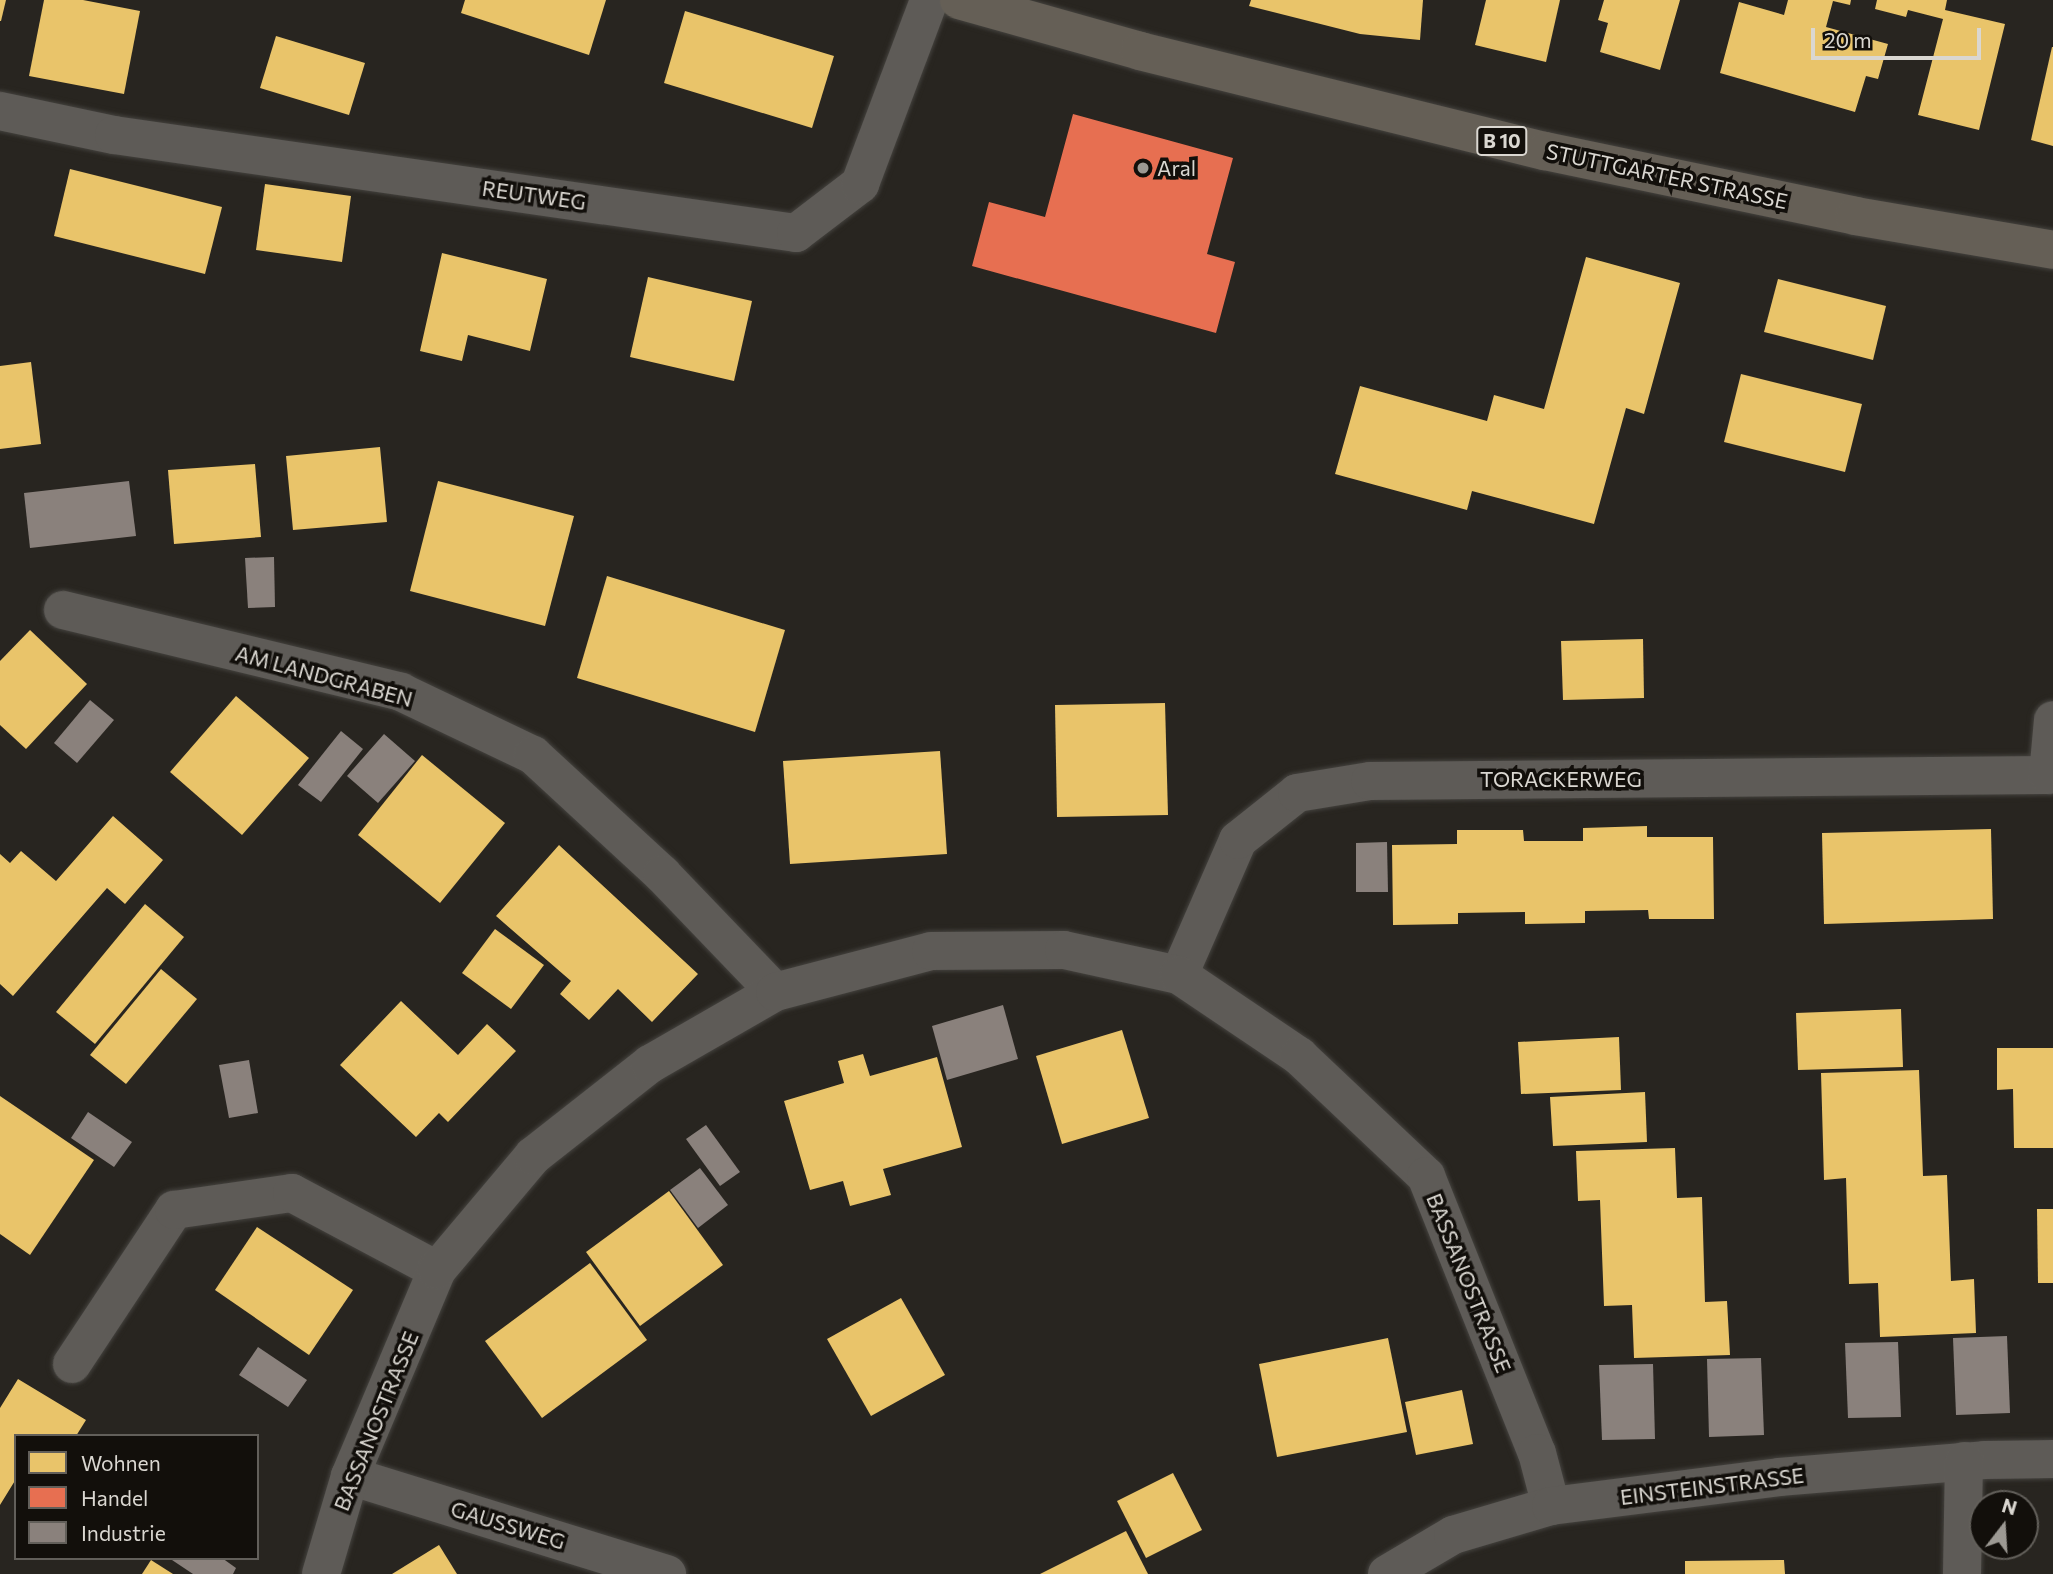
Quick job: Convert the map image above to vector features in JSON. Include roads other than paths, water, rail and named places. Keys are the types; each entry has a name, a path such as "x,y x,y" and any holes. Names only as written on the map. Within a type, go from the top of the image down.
{"main road":[{"name":"STUTTGARTER STRASSE","path":"959,0 1140,51 1545,151 1855,215 2053,250"}],"street":[{"name":"REUTWEG","path":"0,111 114,135 796,233 860,184 929,0"},
{"name":"AM LANDGRABEN","path":"63,610 401,692 533,755 662,874 775,992"},
{"name":"TORACKERWEG","path":"1179,975 1238,840 1297,793 1370,781 2048,775 2053,720"},
{"name":"BASSANOSTRASSE","path":"321,1574 350,1476 437,1270 533,1157 650,1064 775,992 931,951 1064,950 1179,975 1299,1056 1426,1176 1537,1453 1551,1506"},
{"path":"72,1364 174,1210 292,1193 437,1270"},
{"name":"EINSTEINSTRASSE","path":"1387,1574 1453,1535 1551,1506 1688,1487 1964,1461 2053,1459"},
{"path":"1962,1574 1964,1461"},
{"name":"GAUSSWEG","path":"350,1476 667,1574"}],"place":[{"name":"Aral","path":"1143,168"}]}
